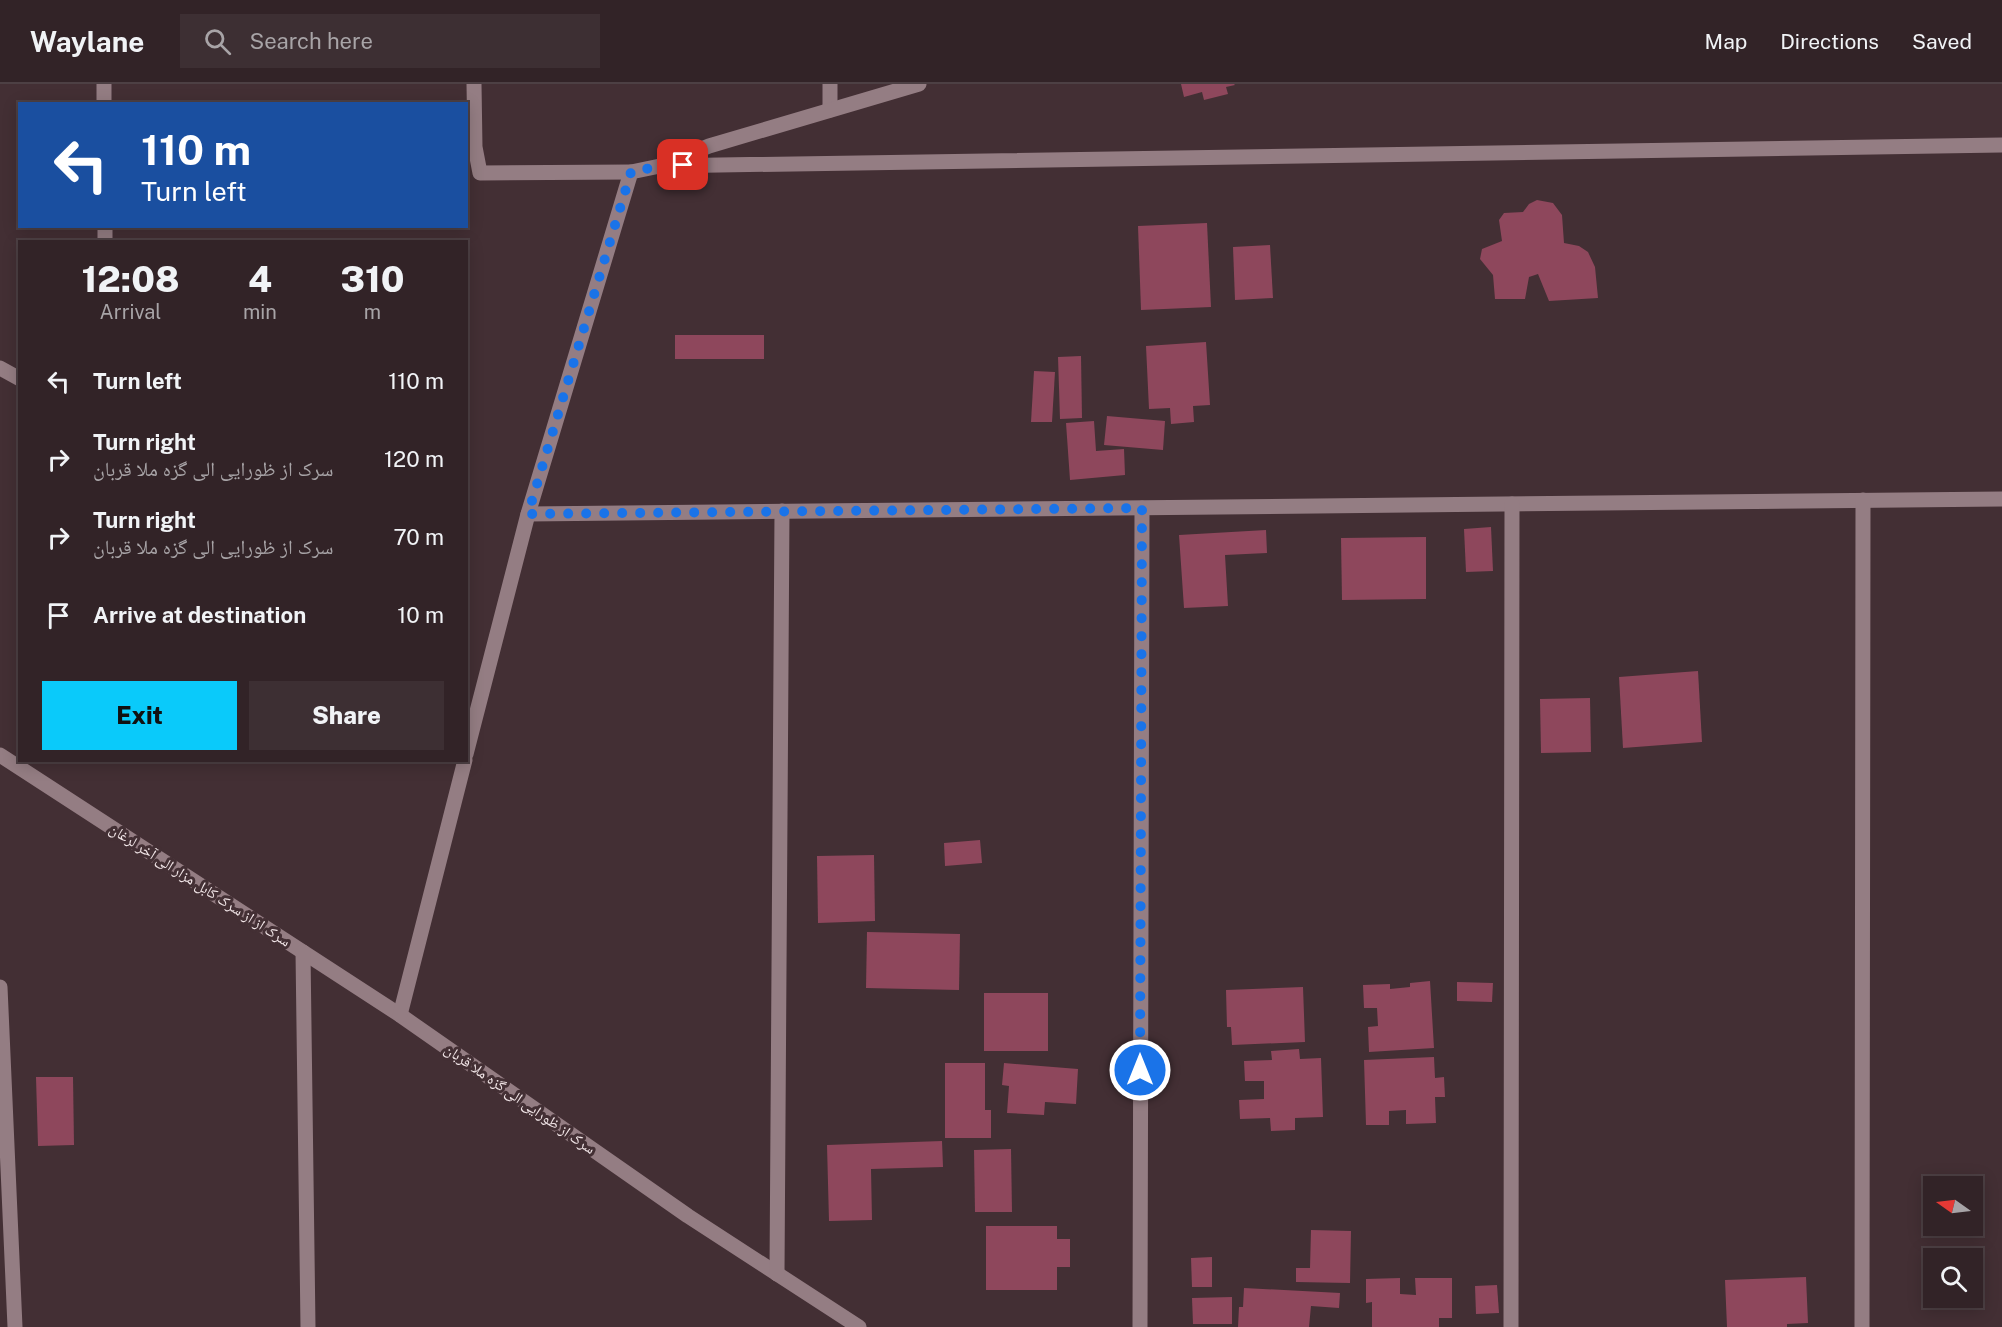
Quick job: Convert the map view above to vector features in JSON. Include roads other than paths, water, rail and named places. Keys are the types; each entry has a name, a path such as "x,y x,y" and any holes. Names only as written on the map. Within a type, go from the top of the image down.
{"street":[{"path":"104,84 104,102"},
{"path":"474,84 475,147 480,173 631,172 660,166 709,146 919,84"},
{"path":"830,84 830,110"},
{"path":"660,166 2002,145"},
{"path":"468,746 528,514 631,172"},
{"path":"0,368 18,378"},
{"path":"528,514 2002,499"},
{"path":"1862,1327 1863,500"},
{"path":"1511,1327 1512,504"},
{"path":"1140,1327 1142,508"},
{"path":"777,1274 782,511"},
{"name":"سرک از از سرک کابل مزار الی آخر لرغان","path":"0,755 400,1015"},
{"path":"400,1015 464,762"},
{"path":"303,952 308,1327"},
{"path":"0,987 15,1327"},
{"name":"سرک از ظورایی الی گزه ملا قربان","path":"400,1015 688,1216 860,1327"}]}
